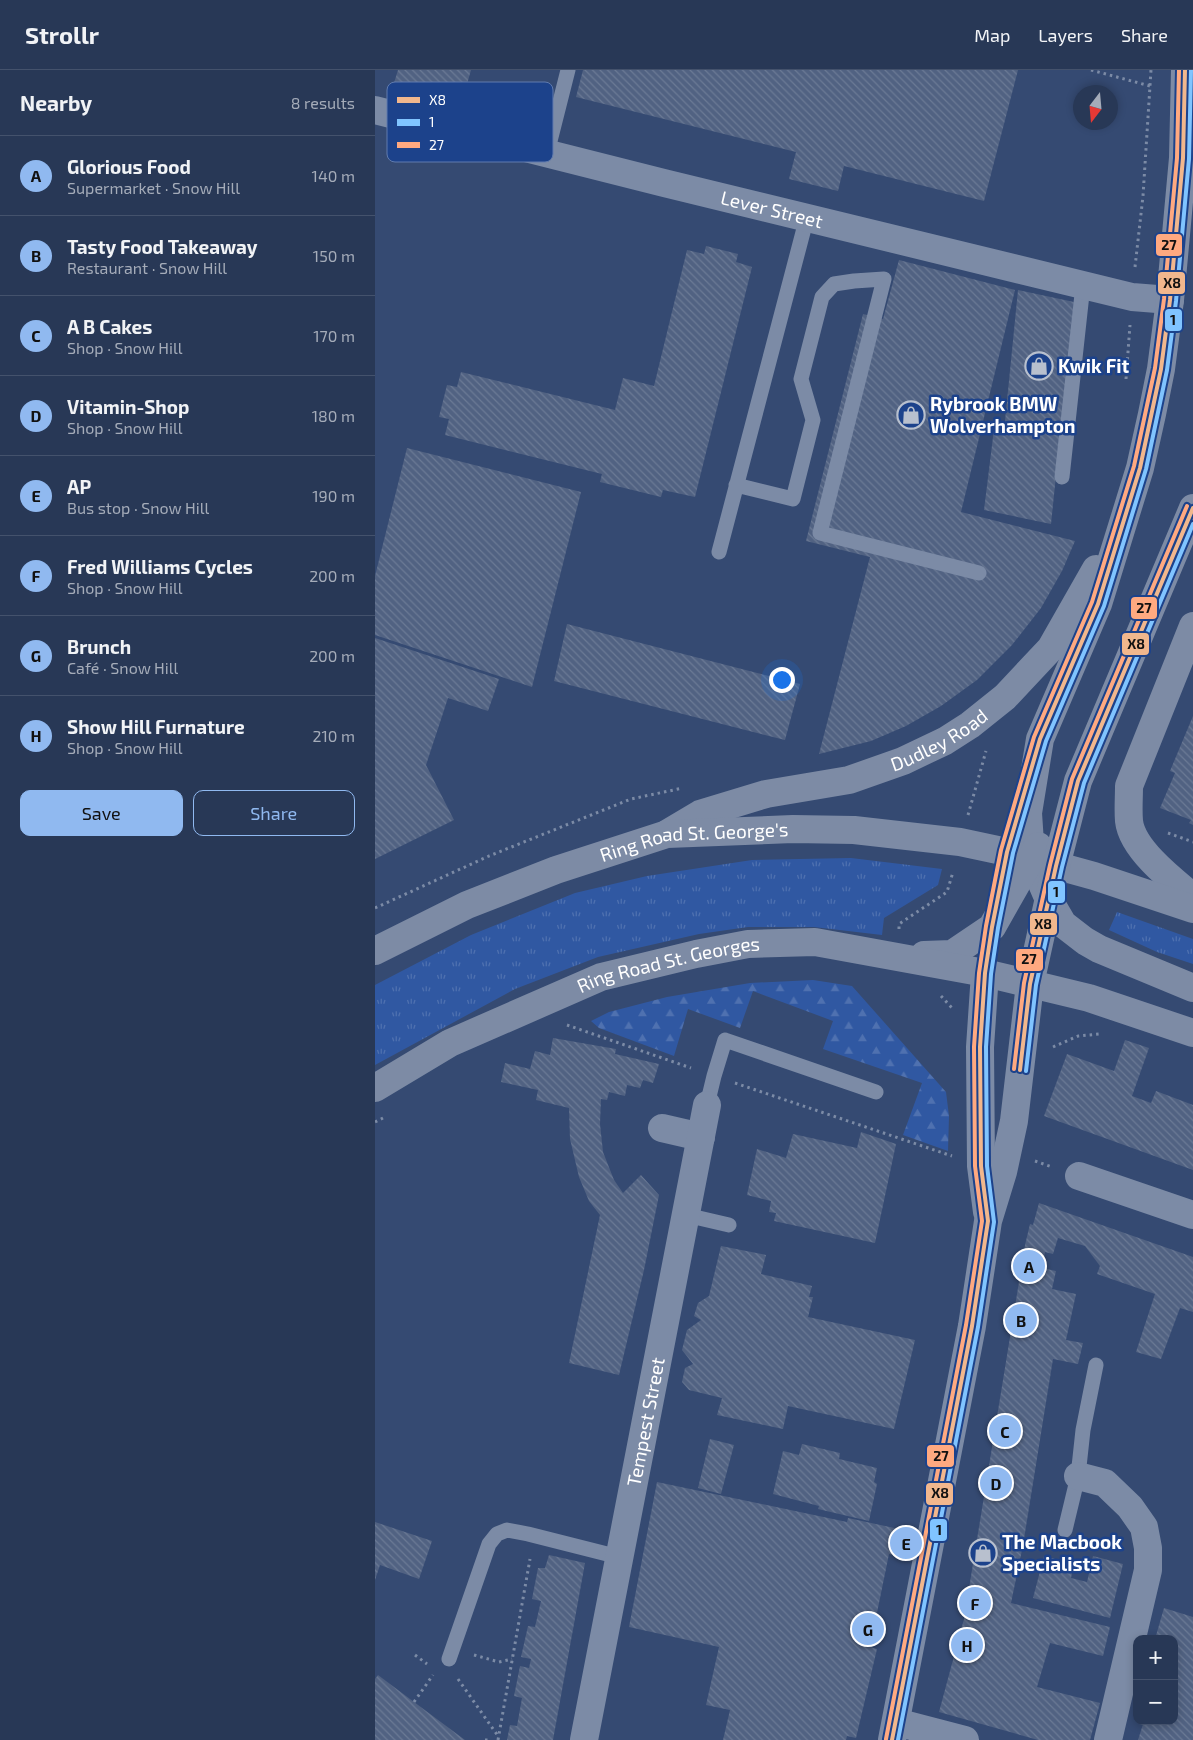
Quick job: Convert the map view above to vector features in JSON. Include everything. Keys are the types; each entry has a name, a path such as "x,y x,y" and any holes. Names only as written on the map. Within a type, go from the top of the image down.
{"highway":[{"path":"1185,70 1188,168 1161,369 1152,414 1140,468 1121,524 1098,604 1040,740 1028,813 1031,859 1049,900 1063,924 1099,949 1193,988"},
{"path":"985,972 992,927 1078,781 1193,508"},
{"name":"Dudley Road","path":"667,834 701,814 766,794 849,780 911,757 945,741 970,725 1005,697 1051,648 1121,524"},
{"path":"1193,626 1129,786 1129,823 1141,849 1170,878 1193,897"},
{"name":"Ring Road St. George's","path":"375,951 476,902 556,870 667,834 854,830 960,842 1094,876 1193,909"},
{"path":"1029,984 1049,900"},
{"path":"895,955 952,954 992,927"},
{"name":"Ring Road St. Georges","path":"375,1088 450,1043 601,977 696,954 748,944 815,942 985,972 1089,998 1193,1033"}],"street":[{"name":"Lever Street","path":"553,154 1132,297 1170,300"},
{"path":"985,972 980,1046 981,1166 988,1221"},
{"path":"965,1740 894,1731 973,1326 988,1221 1003,1172 1014,1122 1029,984"},
{"name":"Tempest Street","path":"584,1740 707,1104"},
{"path":"662,1128 701,1137"},
{"path":"1079,1176 1193,1215"},
{"path":"1078,1476 1105,1484 1129,1507 1144,1527 1147,1548 1148,1570 1108,1740"}],"lane":[{"path":"553,129 568,70"},
{"path":"719,552 807,217"},
{"path":"736,485 793,499 813,420 801,379 822,297 834,284 854,280 884,279 820,533 979,573"},
{"path":"1062,477 1083,285"},
{"path":"707,1104 725,1040 875,1092"},
{"path":"687,1215 729,1225"},
{"path":"1065,1530 1078,1476 1083,1430 1096,1365"},
{"path":"451,1653 489,1544 497,1534 507,1530 619,1557"}],"path":[{"path":"1091,70 1150,86"},
{"path":"1126,385 1132,297 1143,196 1151,70"},
{"path":"1166,832 1193,842"},
{"path":"375,903 381,905"},
{"path":"559,1022 981,1166"},
{"path":"1048,1055 1053,1047 1078,1036"},
{"path":"498,1738 534,1536"},
{"path":"451,1653 499,1662 512,1659"},
{"path":"415,1655 429,1666"},
{"path":"414,1702 436,1670"},
{"path":"456,1675 498,1738"},
{"path":"485,1740 490,1740"}],"green space":[{"path":"851,858 942,869 938,885 884,918 882,935 814,927 748,927 699,934 598,957 515,989 375,1065 375,985 471,935 575,893 647,876 752,860"},
{"path":"1117,912 1193,939 1193,964 1157,952 1109,930"},
{"path":"813,980 852,986 946,1092 949,1116 948,1151 903,1135 922,1083 823,1049 833,1021 753,991 740,1028 688,1009 674,1056 599,1028 591,1021 609,1012 667,997 750,983"}],"building":[{"path":"398,70 471,70 468,82 394,82"},
{"path":"583,70 1018,70 984,201 844,166 838,191 789,179 796,152 576,97"},
{"path":"706,246 738,254 736,262 752,267 695,497 663,490 661,497 600,482 602,474 445,435 449,419 439,417 447,385 457,387 461,372 615,410 623,378 654,386 687,250 704,254"},
{"name":"Rybrook BMW Wolverhampton","path":"899,260 1015,290 961,512 1075,541 1062,571 1041,608 1012,645 977,680 941,706 906,726 871,741 819,754 870,557 806,541 863,314 883,319"},
{"name":"Kwik Fit","path":"1018,290 1074,302 1051,524 984,510 994,429 1004,431"},
{"path":"407,448 581,492 532,687 375,635 375,576"},
{"path":"567,624 800,684 785,740 554,681"},
{"path":"375,638 499,679 488,711 448,698 426,765 454,820 375,859"},
{"path":"1193,716 1193,825 1189,823 1191,820 1160,808 1175,773 1170,771"},
{"path":"553,1038 616,1049 615,1054 659,1064 653,1083 643,1080 640,1088 627,1085 625,1096 609,1092 607,1100 601,1099 600,1124 603,1152 614,1180 623,1193 641,1175 659,1195 644,1270 619,1375 569,1363 600,1215 589,1201 579,1177 570,1139 569,1108 536,1100 538,1090 501,1082 505,1063 530,1069 535,1051 550,1055"},
{"path":"1125,1040 1149,1048 1132,1096 1151,1103 1156,1091 1193,1105 1193,1170 1044,1116 1067,1054 1114,1071"},
{"path":"861,1132 896,1144 875,1243 774,1221 776,1213 769,1212 771,1201 747,1195 757,1149 786,1158 793,1134 857,1148"},
{"path":"1039,1203 1193,1257 1193,1312 1180,1308 1161,1359 1136,1352 1155,1294 1097,1274 1100,1266 1085,1246 1058,1238 1053,1254 1045,1252 1042,1268 1056,1271 1052,1289 1076,1294 1066,1340 1083,1343 1078,1364 1053,1359 1023,1545 1011,1603 1110,1627 1103,1656 1050,1643 1037,1687 1100,1703 1090,1740 1038,1740 939,1712 964,1619 1025,1245 1030,1224 1033,1225"},
{"path":"721,1246 766,1255 761,1274 812,1286 809,1297 813,1297 808,1317 915,1340 894,1429 788,1406 783,1429 717,1415 722,1398 689,1390 682,1382 685,1368 693,1364 682,1350 687,1330 701,1320 694,1316 698,1303 709,1296"},
{"path":"710,1439 734,1445 721,1494 698,1488"},
{"path":"802,1444 840,1453 839,1459 877,1468 874,1482 877,1484 869,1521 818,1509 819,1506 773,1494 783,1451 799,1455"},
{"path":"657,1482 847,1522 848,1518 899,1529 893,1555 889,1554 870,1647 877,1649 856,1738 847,1736 846,1740 723,1740 730,1710 706,1705 719,1647 629,1627"},
{"path":"375,1522 432,1541 419,1579 380,1565 375,1580"},
{"path":"903,1532 912,1534 908,1554 899,1552"},
{"path":"549,1555 585,1563 553,1740 507,1740 510,1725 517,1726 522,1698 514,1696 520,1666 529,1668 531,1659 521,1657 528,1626 535,1627 541,1601 532,1599 538,1568 545,1568"},
{"path":"1044,1556 1074,1564 1071,1578 1087,1582 1093,1556 1123,1564 1110,1618 1033,1598"},
{"path":"1164,1608 1193,1617 1193,1740 1138,1740 1143,1725 1178,1725 1178,1635 1156,1635"},
{"path":"378,1675 465,1740 375,1740 375,1679"}],"transit line":[{"name":"27","path":"886,1739 966,1325 982,1221 975,1166 974,1047 979,973 986,926 1001,850 1034,737 1092,602 1134,466 1155,368 1164,299 1177,158 1179,70"},
{"name":"X8","path":"892,1740 972,1326 988,1221 981,1166 980,1047 985,973 992,927 1007,852 1040,739 1098,604 1140,468 1161,369 1170,300 1183,158 1185,70"},
{"name":"1","path":"898,1740 978,1327 994,1222 987,1166 986,1047 991,974 998,928 1013,853 1046,741 1104,606 1146,469 1167,370 1176,301 1189,159 1191,70"},
{"name":"27","path":"1014,1069 1024,983 1050,865 1072,779 1187,506"},
{"name":"X8","path":"1020,1070 1030,984 1056,866 1078,781 1193,508"},
{"name":"1","path":"1026,1071 1036,985 1062,867 1084,783 1193,524"}],"place":[{"name":"Kwik Fit","path":"1039,366"},
{"name":"Rybrook BMW Wolverhampton","path":"911,415"},
{"name":"Glorious Food","path":"1029,1266"},
{"name":"Tasty Food Takeaway","path":"1021,1320"},
{"name":"A B Cakes","path":"1005,1431"},
{"name":"Vitamin-Shop","path":"996,1483"},
{"name":"AP","path":"906,1543"},
{"name":"The Macbook Specialists","path":"983,1553"},
{"name":"Fred Williams Cycles","path":"975,1603"},
{"name":"Brunch","path":"868,1629"},
{"name":"Show Hill Furnature","path":"967,1645"}]}
